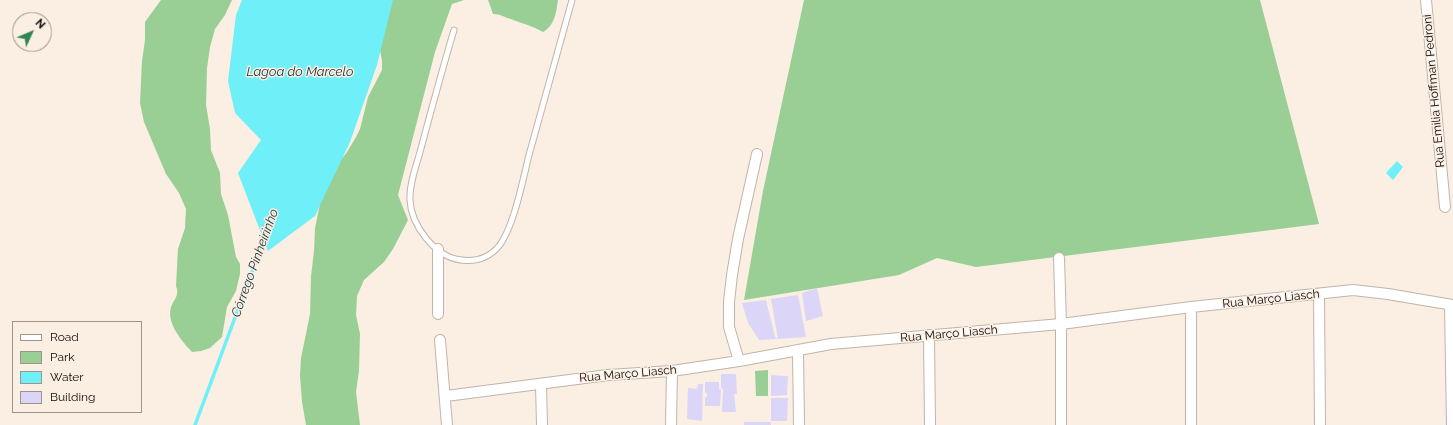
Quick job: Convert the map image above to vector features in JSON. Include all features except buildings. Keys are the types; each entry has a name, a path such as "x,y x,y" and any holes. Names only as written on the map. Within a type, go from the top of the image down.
{"street":[{"name":"Rua Emilia Hoffman Pedroni","path":"1426,0 1445,206"},
{"path":"739,361 729,327 729,302 738,239 757,154"},
{"path":"438,248 438,314"},
{"path":"1059,258 1061,324 1061,425"},
{"name":"Rua Março Liasch","path":"446,396 542,384 574,378 672,371 798,351 831,344 1061,324 1191,307 1353,290 1388,294 1451,305"},
{"path":"1319,294 1320,425"},
{"path":"1451,305 1452,425"},
{"path":"1191,307 1191,425"},
{"path":"929,335 930,425"},
{"path":"440,340 448,425"},
{"path":"798,351 799,425"},
{"path":"672,371 672,425"},
{"path":"542,384 542,425"}],"lane":[{"path":"454,30 436,90 411,189 410,199 414,218 427,240 448,256 459,260 473,261 489,256 506,235 525,172 572,0"}],"green space":[{"path":"161,0 232,0 225,15 215,29 210,47 207,68 206,105 210,129 211,150 220,173 221,194 228,215 236,257 240,264 240,274 236,291 227,307 222,337 210,348 192,352 176,331 170,313 177,294 178,249 185,228 186,209 179,193 166,174 144,122 140,103 145,22"},
{"path":"385,0 464,0 452,4 435,52 398,195 408,220 393,249 384,262 364,280 357,296 356,315 360,334 359,371 356,392 360,425 306,425 300,376 301,358 310,314 311,276 315,228 320,204 337,165 347,152 360,129 368,97 382,70 380,50"},
{"path":"488,0 558,0 556,14 550,26 543,32 531,26 493,14"},
{"path":"804,0 1260,0 1319,224 976,267 937,258 899,275 744,300 763,191"},
{"path":"768,370 768,396 756,396 755,371"}],"water":[{"name":"Lagoa do Marcelo","path":"242,0 393,0 377,65 350,142 315,216 268,251 238,173 261,140 235,113 228,81 236,15"},
{"path":"1397,161 1403,167 1393,180 1386,173"}],"waterway":[{"name":"Córrego Pinheirinho","path":"195,425 265,237"}]}
